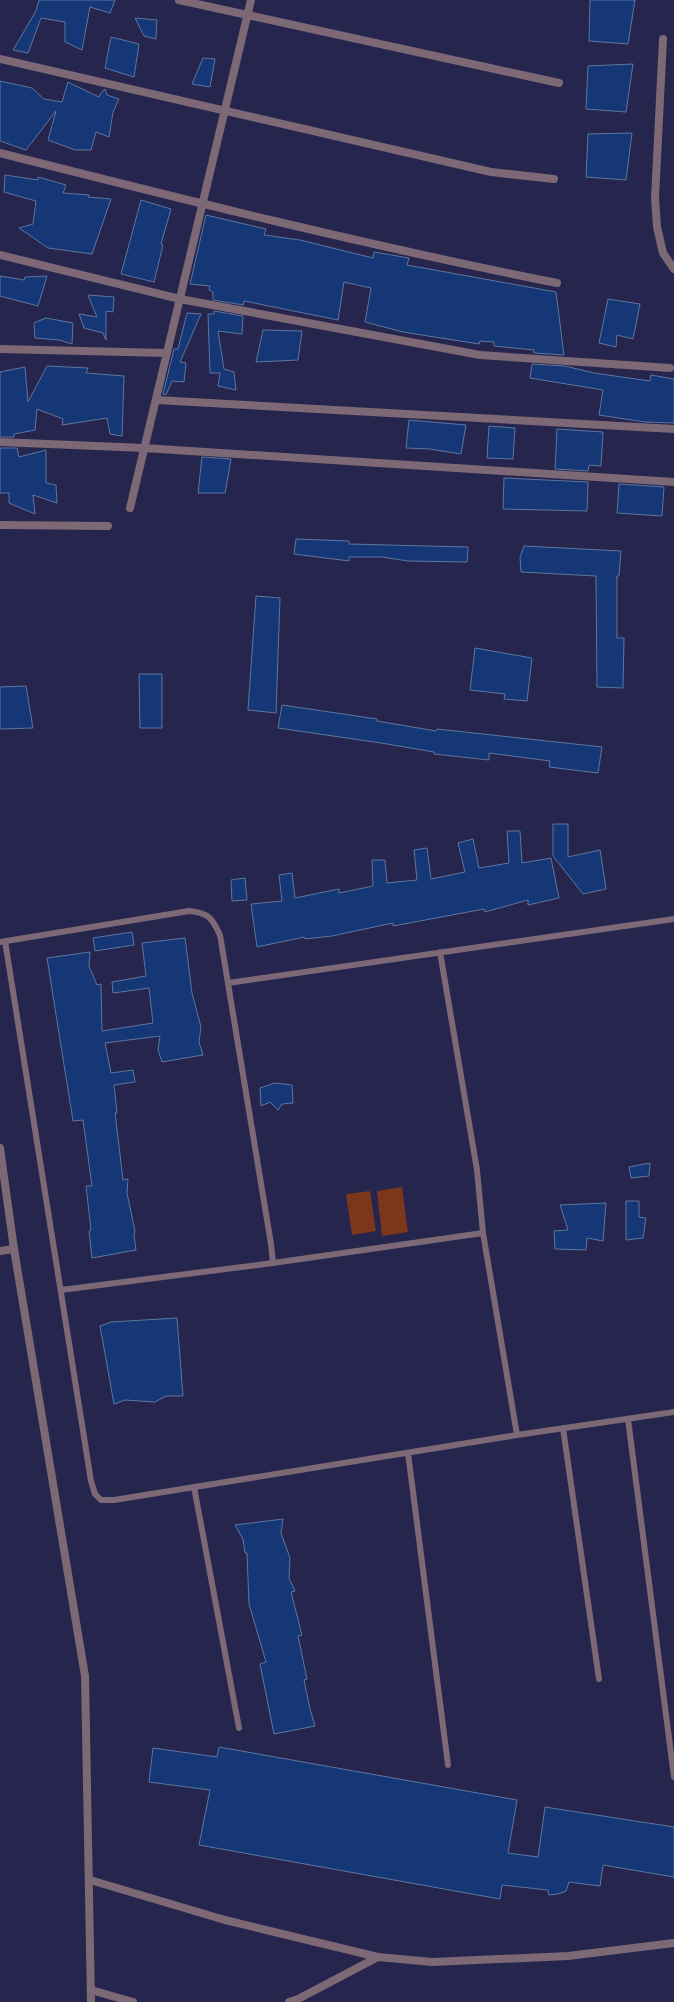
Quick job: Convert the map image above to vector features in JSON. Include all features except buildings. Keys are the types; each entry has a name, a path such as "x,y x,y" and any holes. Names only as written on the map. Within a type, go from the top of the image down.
{"street":[{"path":"179,0 559,83"},
{"path":"130,508 251,0"},
{"path":"663,39 655,198 657,227 663,253 674,269"},
{"path":"0,59 491,172 554,179"},
{"path":"0,153 202,204 429,258 557,283"},
{"path":"0,254 180,299 480,355 670,368"},
{"path":"0,348 167,353"},
{"path":"156,400 674,429"},
{"path":"0,442 144,448 674,482"},
{"path":"0,525 108,526"},
{"path":"0,1148 14,1249 86,1676 91,2002"},
{"path":"0,1250 14,1249"},
{"path":"90,1880 225,1920 378,1957 448,1962 568,1956 674,1943"},
{"path":"289,2002 298,1999 378,1957"},
{"path":"91,1990 133,2002"}],"lane":[{"path":"273,1263 220,935 212,919 202,912 189,911 3,942 91,1481 95,1494 101,1500 114,1500 194,1488 517,1435 674,1412"},
{"path":"228,983 674,919"},
{"path":"440,952 477,1170 483,1233 517,1435"},
{"path":"61,1290 273,1263 483,1233"},
{"path":"628,1419 674,1776"},
{"path":"563,1428 599,1680"},
{"path":"408,1453 448,1765"},
{"path":"194,1488 239,1728"}],"shaded area":[{"path":"402,1187 408,1232 382,1236 377,1191"},
{"path":"370,1191 376,1231 352,1235 346,1194"}]}
